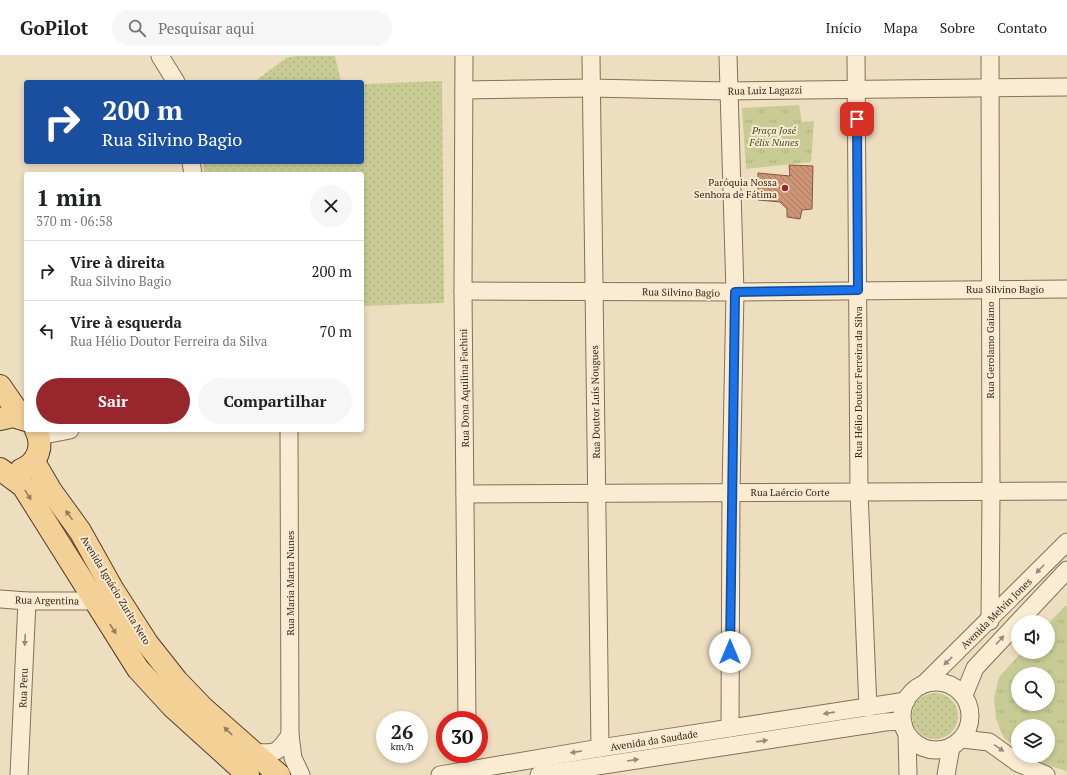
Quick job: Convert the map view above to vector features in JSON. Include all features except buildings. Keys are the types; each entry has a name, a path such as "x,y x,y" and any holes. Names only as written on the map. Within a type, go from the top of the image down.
{"main road":[{"path":"0,386 24,417"},
{"path":"0,419 13,416 24,422"},
{"path":"0,469 18,471 26,468 34,462 40,445 34,432"},
{"name":"Avenida Ignácio Zurita Neto","path":"34,462 51,491 80,531 113,590 147,643 177,681 251,752 279,775"},
{"path":"0,469 23,486 138,669 172,706 248,775"}],"street":[{"path":"160,56 175,80"},
{"name":"Rua Dona Aquilina Fachini","path":"464,56 463,292 467,711"},
{"name":"Rua Doutor Luís Nougues","path":"591,56 590,88 600,748"},
{"path":"728,56 735,292 731,492 730,728"},
{"name":"Rua Hélio Doutor Ferreira da Silva","path":"856,56 858,492 868,708"},
{"name":"Rua Gerolamo Gaiano","path":"990,56 990,621"},
{"name":"Rua Luiz Lagazzi","path":"464,90 590,88 728,91 856,88 1067,87"},
{"name":"Rua Silvino Bagio","path":"463,292 594,290 735,292 1067,289"},
{"name":"Rua Maria Marta Nunes","path":"289,432 290,735 293,758 301,775"},
{"name":"Rua Laércio Corte","path":"465,494 1067,491"},
{"name":"Avenida Melvin Jones","path":"924,684 990,621 1067,542"},
{"name":"Avenida Melvin Jones","path":"964,695 975,668 1067,570"},
{"name":"Rua Argentina","path":"0,599 27,601 95,601"},
{"name":"Rua Peru","path":"20,775 27,601"},
{"path":"908,775 903,712 906,701 914,691 924,684 935,682 946,683 956,688 964,695 969,705 970,717 968,729 956,743 946,775"},
{"name":"Avenida da Saudade","path":"456,770 906,701"},
{"name":"Avenida da Saudade","path":"539,775 885,722 901,721 905,729"},
{"path":"905,729 914,742 931,750 956,743 989,742 1018,763 1046,775"},
{"path":"251,752 275,753 281,749 290,735"}],"green space":[{"path":"296,56 335,56 341,80 257,80 286,58"},
{"path":"442,81 444,303 364,306 364,172 204,172 203,164 364,164 364,84"},
{"name":"Praça José Félix Nunes","path":"799,105 802,122 814,121 811,162 746,169 742,108"},
{"path":"1065,606 1067,606 1067,771 1039,763 1055,763 1055,719 1011,719 1011,743 1004,738 996,719 994,698 999,677 1016,659 1055,659 1055,617"},
{"path":"935,693 948,697 954,703 958,716 954,729 948,735 935,739 922,735 916,729 912,716 916,703 922,697"}],"place":[{"name":"Paróquia Nossa Senhora de Fátima","path":"785,188"}],"route":[{"path":"730,652 731,492 735,292 858,290 857,119"}]}
